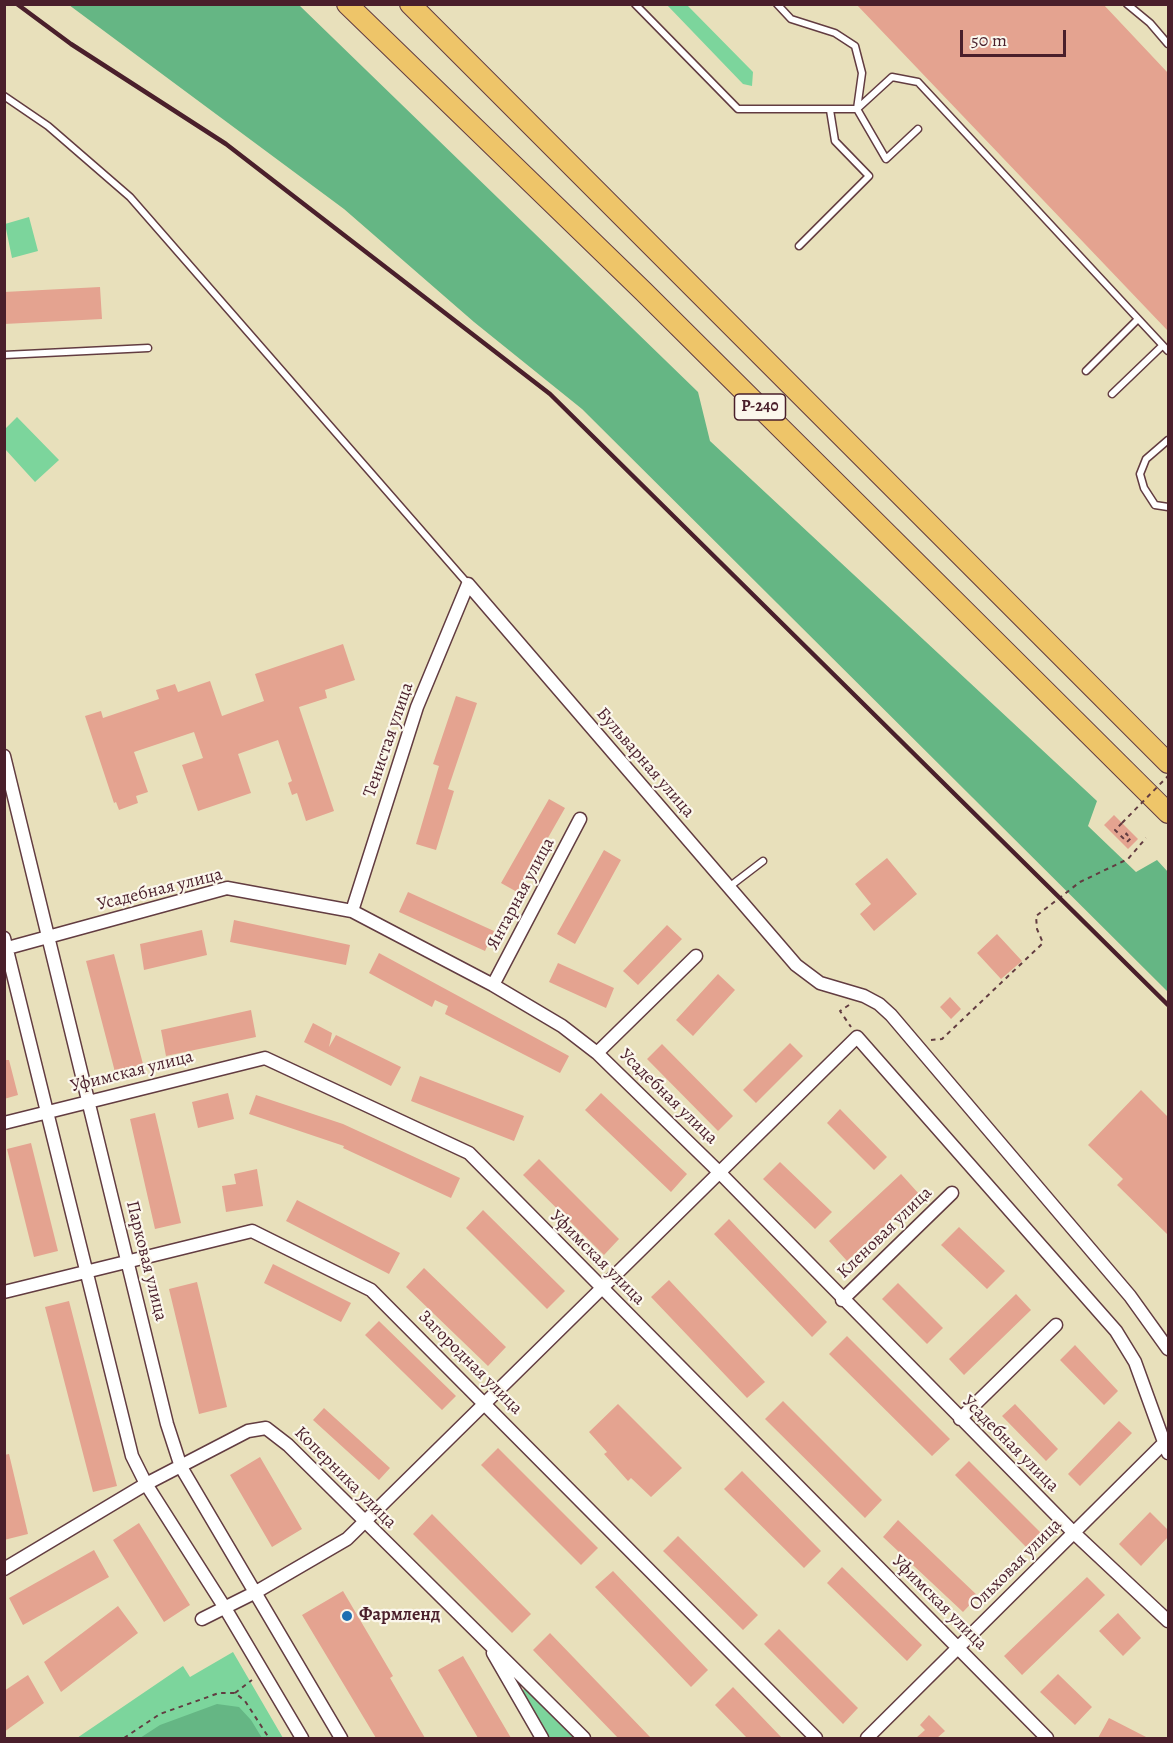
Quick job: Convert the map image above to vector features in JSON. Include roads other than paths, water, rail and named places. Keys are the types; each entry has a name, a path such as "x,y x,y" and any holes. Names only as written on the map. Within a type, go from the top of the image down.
{"highway":[{"name":"Р-240","path":"347,4 643,291 1168,813"},
{"name":"Р-240","path":"410,4 1168,763"}],"street":[{"name":"Бульварная улица","path":"468,584 796,965 820,983 864,996 879,1004 891,1015 1123,1287 1168,1349"},
{"name":"Тенистая улица","path":"352,911 417,707 468,584"},
{"name":"Парковая улица","path":"4,756 167,1424 181,1467 341,1738"},
{"name":"Янтарная улица","path":"493,985 580,819"},
{"name":"Усадебная улица","path":"5,945 48,938 227,888 352,911 493,985 562,1026 597,1053 721,1174 842,1300 1074,1533 1168,1621"},
{"path":"5,945 132,1456 146,1484 225,1608 302,1738"},
{"path":"597,1053 696,956"},
{"path":"202,1619 256,1592 347,1539 721,1174 857,1037 1116,1331 1135,1362 1166,1448"},
{"name":"Уфимская улица","path":"4,1123 265,1058 469,1153 1047,1738"},
{"name":"Кленовая улица","path":"842,1300 952,1193"},
{"name":"Загородная улица","path":"4,1292 128,1264 252,1231 371,1290 816,1738"},
{"path":"960,1419 1056,1325"},
{"name":"Коперника улица","path":"4,1569 146,1484 248,1431 266,1428 288,1444 584,1738"},
{"name":"Ольховая улица","path":"867,1738 1074,1533 1166,1448"},
{"path":"485,1639 542,1738"}],"lane":[{"path":"634,4 738,110 857,109 892,77 918,82 1168,351"},
{"path":"777,4 791,19 835,33 855,46 862,73 857,109 886,159 918,129"},
{"path":"1127,4 1150,23 1168,44"},
{"path":"6,99 48,126 130,197 468,584"},
{"path":"799,246 869,176 835,141 830,110"},
{"path":"1086,371 1137,320"},
{"path":"1112,394 1162,345"},
{"path":"4,355 148,348"},
{"path":"1168,440 1146,459 1140,474 1144,489 1155,505 1168,507"},
{"path":"729,888 763,861"}],"railway":[{"path":"17,4 71,44 226,144 550,394 1168,1005"}],"place":[{"name":"Фармленд","path":"347,1616"}]}
